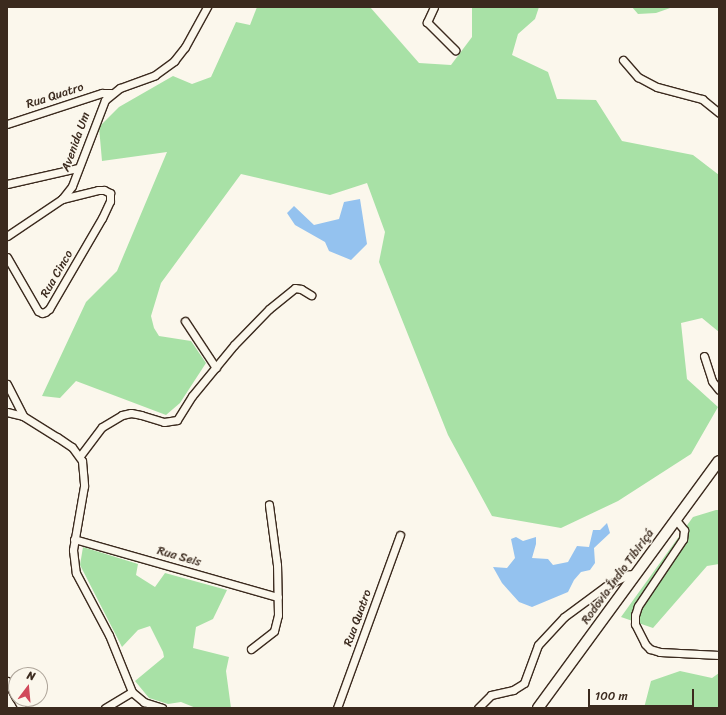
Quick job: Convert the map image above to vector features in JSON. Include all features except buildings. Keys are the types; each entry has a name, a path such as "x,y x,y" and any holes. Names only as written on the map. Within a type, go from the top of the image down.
{"highway":[{"name":"Rodovia Índio Tibiriçá","path":"538,708 719,461"}],"street":[{"path":"111,93 155,74 174,61 185,47 207,7"},
{"path":"434,7 427,22 455,50"},
{"path":"623,60 638,77 656,87 702,99 719,112"},
{"name":"Rua Quatro","path":"7,124 102,93 111,93"},
{"name":"Avenida Um","path":"7,236 62,199 72,186 100,107 111,93"},
{"path":"7,184 78,168"},
{"name":"Avenida Um","path":"62,199 98,190"},
{"name":"Rua Cinco","path":"7,257 34,306 39,312 45,312 50,309 108,207 110,193 104,190 98,190"},
{"path":"80,456 102,427 122,415 131,413 141,414 164,422 177,420 192,396 252,326 294,289 299,288 311,295"},
{"path":"185,321 216,368"},
{"path":"704,356 712,380 719,390"},
{"path":"7,384 23,416"},
{"path":"7,412 23,416 72,447 80,456 84,472 84,486 74,539 73,558 76,573 109,635 132,692 144,702 162,708"},
{"path":"252,649 274,630 278,615 277,565 269,506"},
{"path":"676,520 684,530 683,539 638,606 635,615 635,624 645,644 650,649 660,652 719,655"},
{"name":"Rua Quatro","path":"337,708 400,535"},
{"name":"Rua Seis","path":"74,539 278,597"},
{"path":"478,708 491,695 513,690 524,683 538,645 564,616 606,586 628,575 637,573"},
{"path":"106,708 132,692"}],"green space":[{"path":"257,7 370,7 419,63 451,65 472,37 472,7 539,7 535,19 518,34 512,55 548,72 557,99 596,100 622,141 693,155 719,175 719,332 702,318 681,323 687,379 718,407 691,454 618,501 561,528 492,516 448,435 379,262 385,232 367,183 330,195 241,174 161,283 151,316 154,328 159,336 191,341 206,363 180,403 166,415 76,381 60,398 42,396 86,302 117,271 167,152 102,161 99,127 119,107 173,76 192,84 211,77 236,22 250,25"},
{"path":"632,7 673,7 656,13 638,14"},
{"path":"719,510 719,564 707,566 653,628 621,617 693,517"},
{"path":"83,547 138,564 136,575 155,587 165,573 227,590 213,619 196,627 193,648 229,657 226,671 231,708 196,708 181,702 168,704 149,698 135,681 164,657 163,652 150,626 138,630 122,647 80,565"},
{"path":"680,671 712,678 719,673 719,708 644,708 651,681"}],"water":[{"path":"360,199 367,244 351,260 329,251 325,242 295,225 287,213 294,206 314,225 339,219 344,202"},
{"path":"607,523 610,533 594,548 595,563 590,570 581,572 574,580 568,592 532,607 519,602 502,583 493,567 507,568 515,558 511,539 516,537 523,541 536,537 536,544 532,558 548,559 553,565 568,562 577,546 589,547 593,530 600,530"}]}
